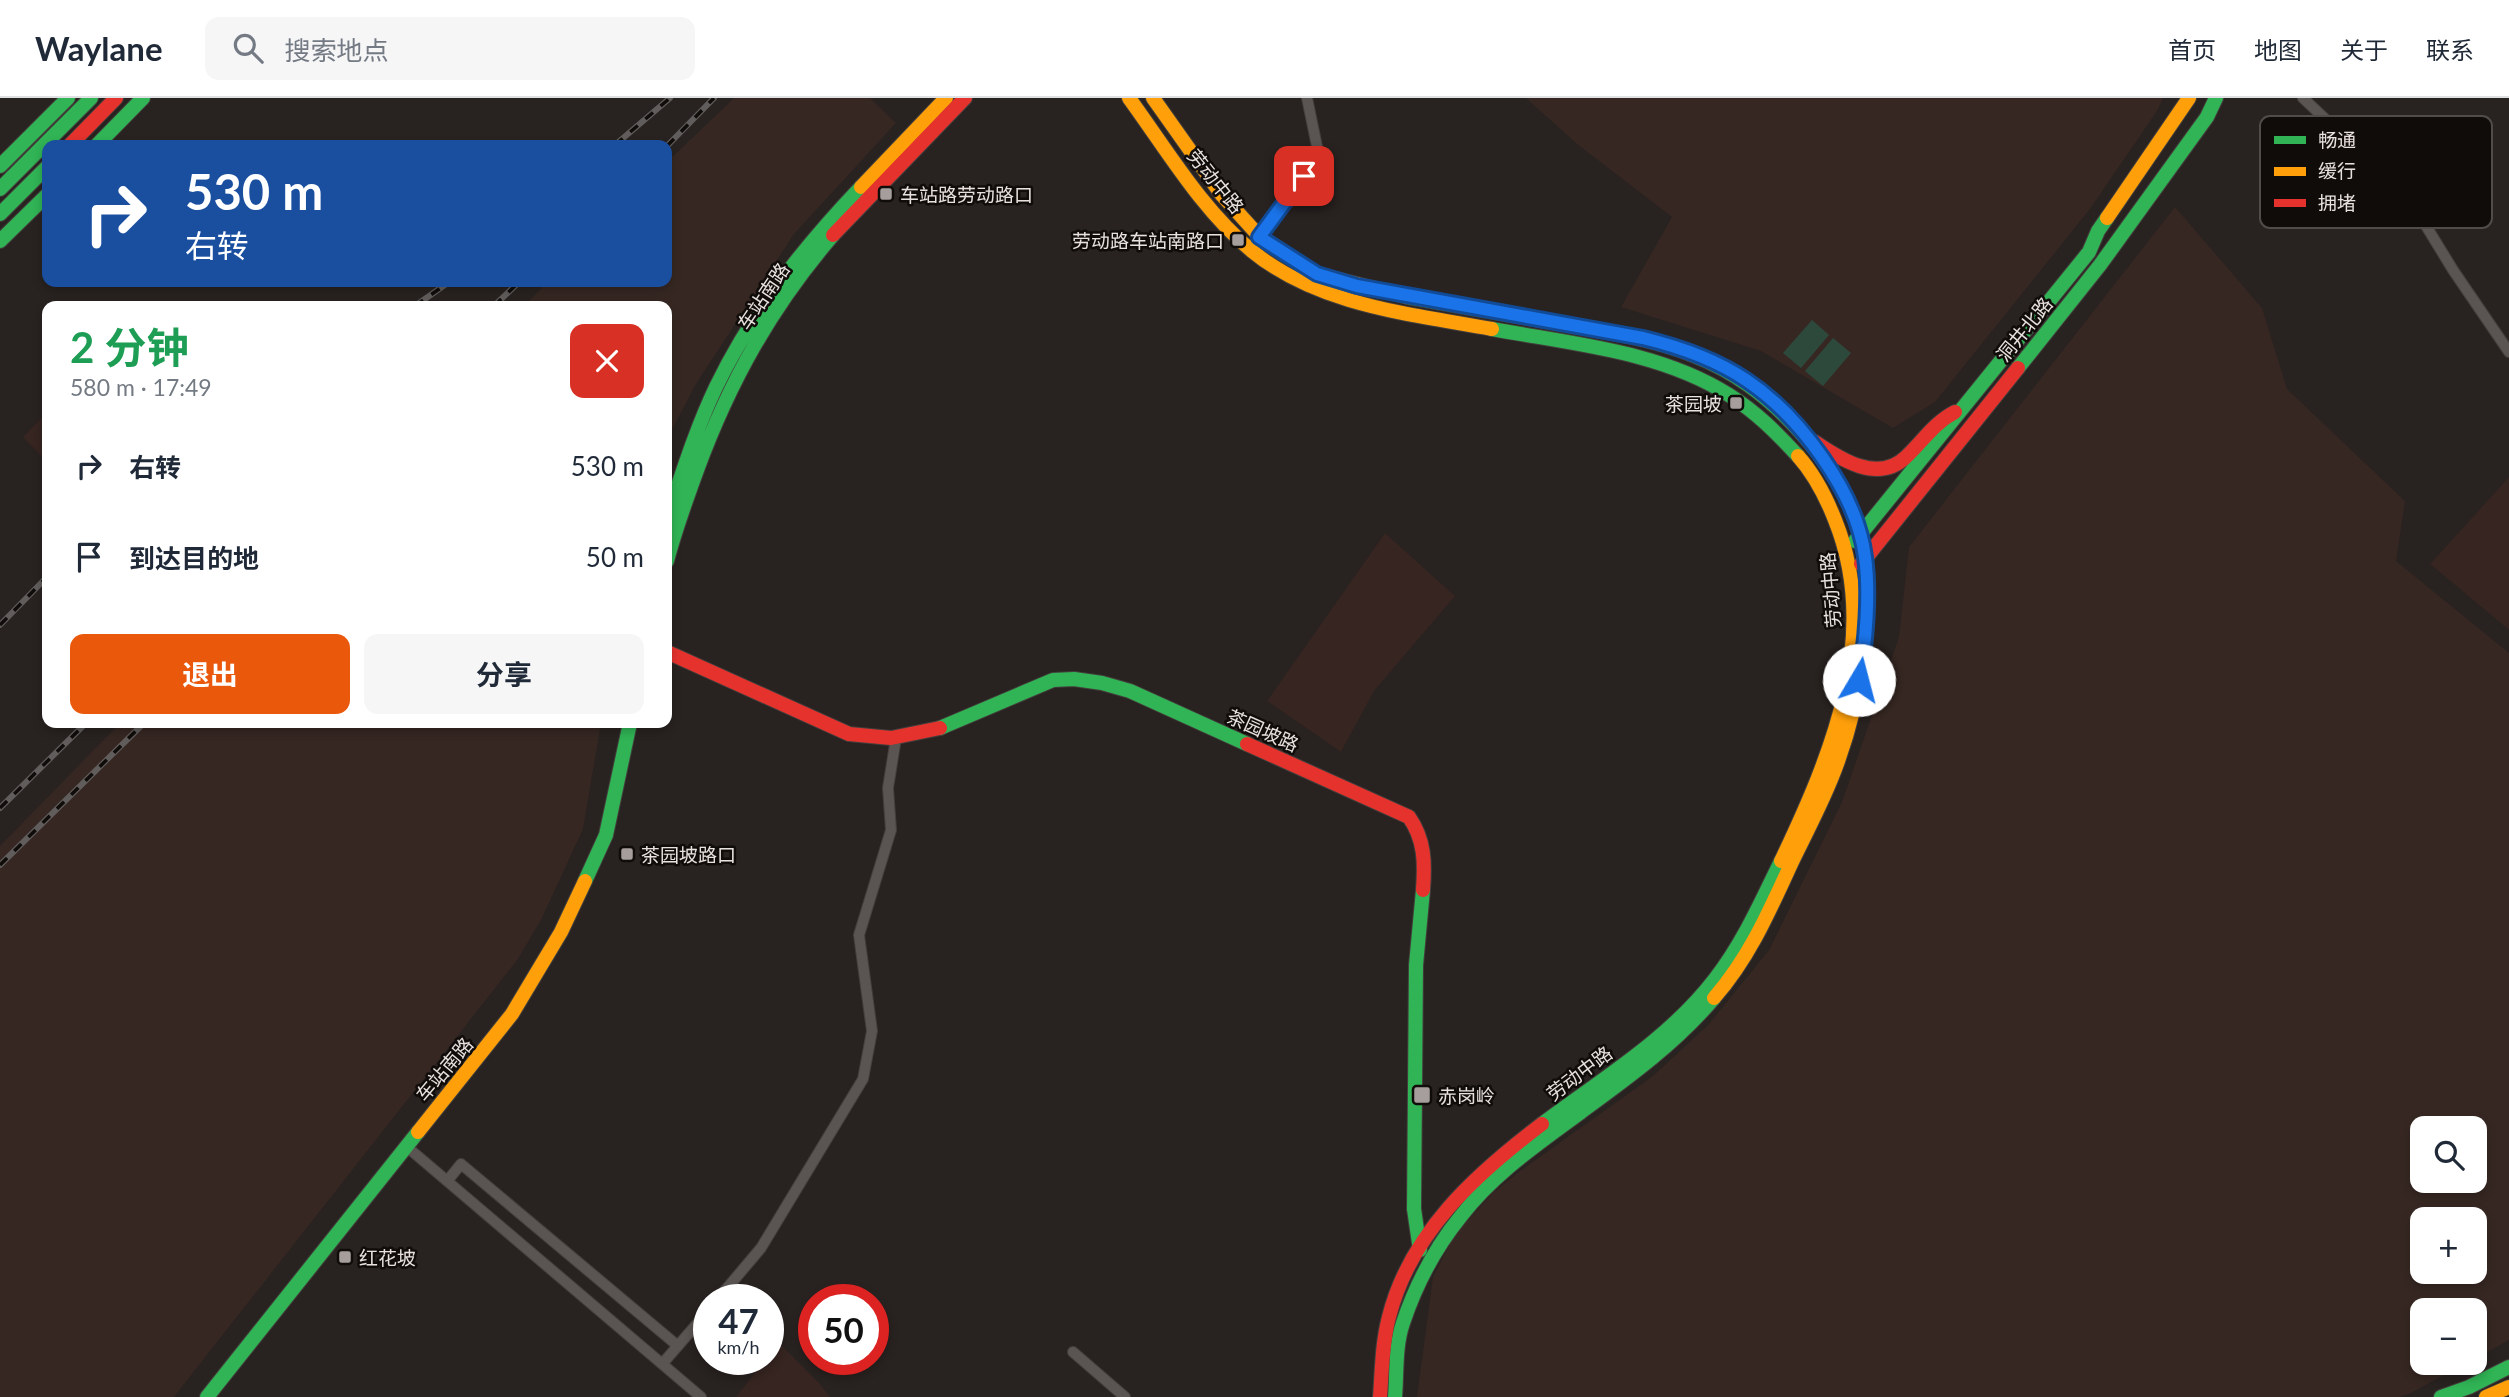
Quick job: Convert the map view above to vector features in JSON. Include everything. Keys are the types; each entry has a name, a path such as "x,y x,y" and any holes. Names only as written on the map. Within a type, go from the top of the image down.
{"main road":[{"path":"0,166 68,98"},
{"path":"49,140 91,98"},
{"path":"75,140 116,98"},
{"path":"102,140 143,98"},
{"name":"车站南路","path":"672,504 717,383 755,316 817,234 946,98"},
{"name":"车站南路","path":"672,538 727,390 767,321 826,243 965,98"},
{"name":"劳动中路","path":"1129,98 1205,202 1251,250 1307,284 1356,303 1657,361 1702,380 1750,409 1790,444 1821,488 1842,530 1852,576 1853,644 1825,763 1749,928 1702,995 1663,1034 1510,1150 1452,1203 1420,1245 1402,1283 1386,1327 1380,1397"},
{"name":"劳动中路","path":"1153,98 1221,194 1259,237 1317,274 1357,286 1672,345 1708,359 1747,381 1763,393 1819,451 1839,484 1860,535 1866,558 1863,658 1844,747 1819,807 1740,967 1682,1036 1517,1159 1464,1211 1420,1276 1401,1328 1395,1397"},
{"name":"洞井北路","path":"1847,551 2089,252 2098,231 2189,98"},
{"name":"洞井北路","path":"1852,576 2116,244 2207,117 2216,98"},
{"path":"0,189 42,147"},
{"path":"0,214 42,172"},
{"path":"0,241 42,200"},
{"path":"1804,435 1843,461 1858,467 1885,468 1905,458 1940,419 1960,410"},
{"name":"茶园坡路","path":"672,654 849,734 896,738 940,727 1053,680 1073,677 1098,681 1130,691 1409,817 1418,829 1425,867 1416,965 1414,1209 1420,1245 1420,1276"},
{"name":"车站南路","path":"207,1397 512,1014 561,932 606,835 629,728"},
{"name":"车站南路","path":"219,1397 518,1020 570,934 615,839 634,767 638,728"},
{"path":"2441,1397 2469,1387 2509,1367"},
{"path":"2486,1397 2509,1387"}],"street":[{"path":"1251,250 1319,156 1307,98"},
{"path":"2303,98 2322,116"},
{"path":"2427,228 2509,352"},
{"path":"730,1284 767,1239 863,1079 872,1031 859,935 891,831 888,788 896,738"},
{"path":"413,1152 701,1397"},
{"path":"448,1180 461,1164 678,1346"},
{"path":"663,1363 693,1329"},
{"path":"1073,1352 1125,1397"}],"shaded area":[{"path":"734,98 870,98 896,123 794,234 696,384 672,430 672,301 529,301 543,287 672,287 672,157"},
{"path":"1526,98 2163,98 2157,111 2090,209 1935,402 1893,428 1761,351 1621,307 1672,217 1577,144"},
{"path":"2175,207 2262,308 2287,389 2405,501 2396,561 2509,653 2509,1340 2487,1352 2487,1298 2410,1298 2410,1375 2444,1375 2399,1397 1417,1397 1433,1277 1455,1234 1494,1192 1520,1171 1653,1076 1709,1024 1769,950 1842,802 1899,637 1909,547"},
{"path":"42,417 42,457 23,437"},
{"path":"2509,477 2509,630 2430,564"},
{"path":"1385,533 1455,596 1374,691 1341,752 1267,701"},
{"path":"115,728 600,728 583,829 541,920 518,959 174,1397 0,1397 0,846"},
{"path":"784,1348 798,1362 798,1375 811,1375 830,1397 736,1397 753,1375 784,1375"}],"green space":[{"path":"1812,320 1829,335 1801,368 1783,353"},
{"path":"1833,338 1851,353 1823,386 1805,371"}],"railway":[{"path":"621,140 670,98"},
{"path":"672,141 714,98"},
{"path":"422,301 442,287"},
{"path":"499,301 514,287"},
{"path":"0,625 42,582"},
{"path":"0,808 81,728"},
{"path":"0,865 139,728"}],"traffic: fast":[{"path":"0,166 68,98"},
{"path":"49,140 91,98"},
{"path":"102,140 143,98"},
{"path":"2018,368 2100,265 2207,117 2216,98"},
{"path":"0,189 42,147"},
{"path":"0,214 42,172"},
{"path":"672,504 709,403 730,359 781,281 819,233 861,187"},
{"path":"0,241 42,200"},
{"path":"1855,541 2089,252 2107,218"},
{"path":"672,544 710,437 738,376 771,318 833,235"},
{"path":"1408,297 1632,337 1693,355 1721,368 1748,385 1802,434 1843,491 1859,530"},
{"path":"1492,329 1615,351 1674,368 1702,380 1739,402 1766,423 1798,456"},
{"path":"940,728 1053,680 1074,679 1130,691 1247,744"},
{"path":"585,881 606,835 629,728"},
{"path":"1542,1124 1634,1057 1697,1001 1734,951 1781,861"},
{"path":"1420,1250 1414,1209 1416,965 1423,890"},
{"path":"1395,1397 1399,1341 1408,1309 1420,1280 1461,1216 1502,1173 1651,1059 1684,1030 1714,998"},
{"path":"207,1397 418,1132"},
{"path":"2441,1397 2469,1387 2509,1367"}],"traffic: slow":[{"path":"861,187 946,98"},
{"path":"1129,98 1186,179 1217,217 1252,251 1278,270 1336,296 1367,305 1492,329"},
{"path":"1153,98 1221,194 1260,237 1317,274 1408,297"},
{"path":"2107,218 2189,98"},
{"path":"1781,861 1800,821 1832,738 1852,651 1853,607 1848,564 1828,503 1798,456"},
{"path":"1714,998 1738,967 1766,917 1842,750 1858,688 1867,621 1865,558 1859,530"},
{"path":"418,1132 512,1014 561,932 585,881"},
{"path":"2486,1397 2509,1387"}],"traffic: jam":[{"path":"75,140 116,98"},
{"path":"833,235 965,98"},
{"path":"1861,564 2018,368"},
{"path":"1815,442 1859,466 1883,468 1895,465 1906,457 1935,427 1955,412"},
{"path":"672,654 849,734 891,738 940,728"},
{"path":"1247,744 1409,817 1423,852 1423,890"},
{"path":"1380,1397 1389,1317 1412,1258 1429,1232 1470,1185 1542,1124"}],"place":[{"name":"车站路劳动路口","path":"886,194"},
{"name":"劳动路车站南路口","path":"1238,240"},
{"name":"茶园坡","path":"1736,403"},
{"name":"茶园坡路口","path":"627,854"},
{"name":"赤岗岭","path":"1422,1095"},
{"name":"红花坡","path":"345,1257"}],"route":[{"path":"1304,176 1259,237 1317,274 1387,293 1672,345 1727,369 1763,393 1819,451 1854,516 1866,558 1864,647 1859,680"}]}
